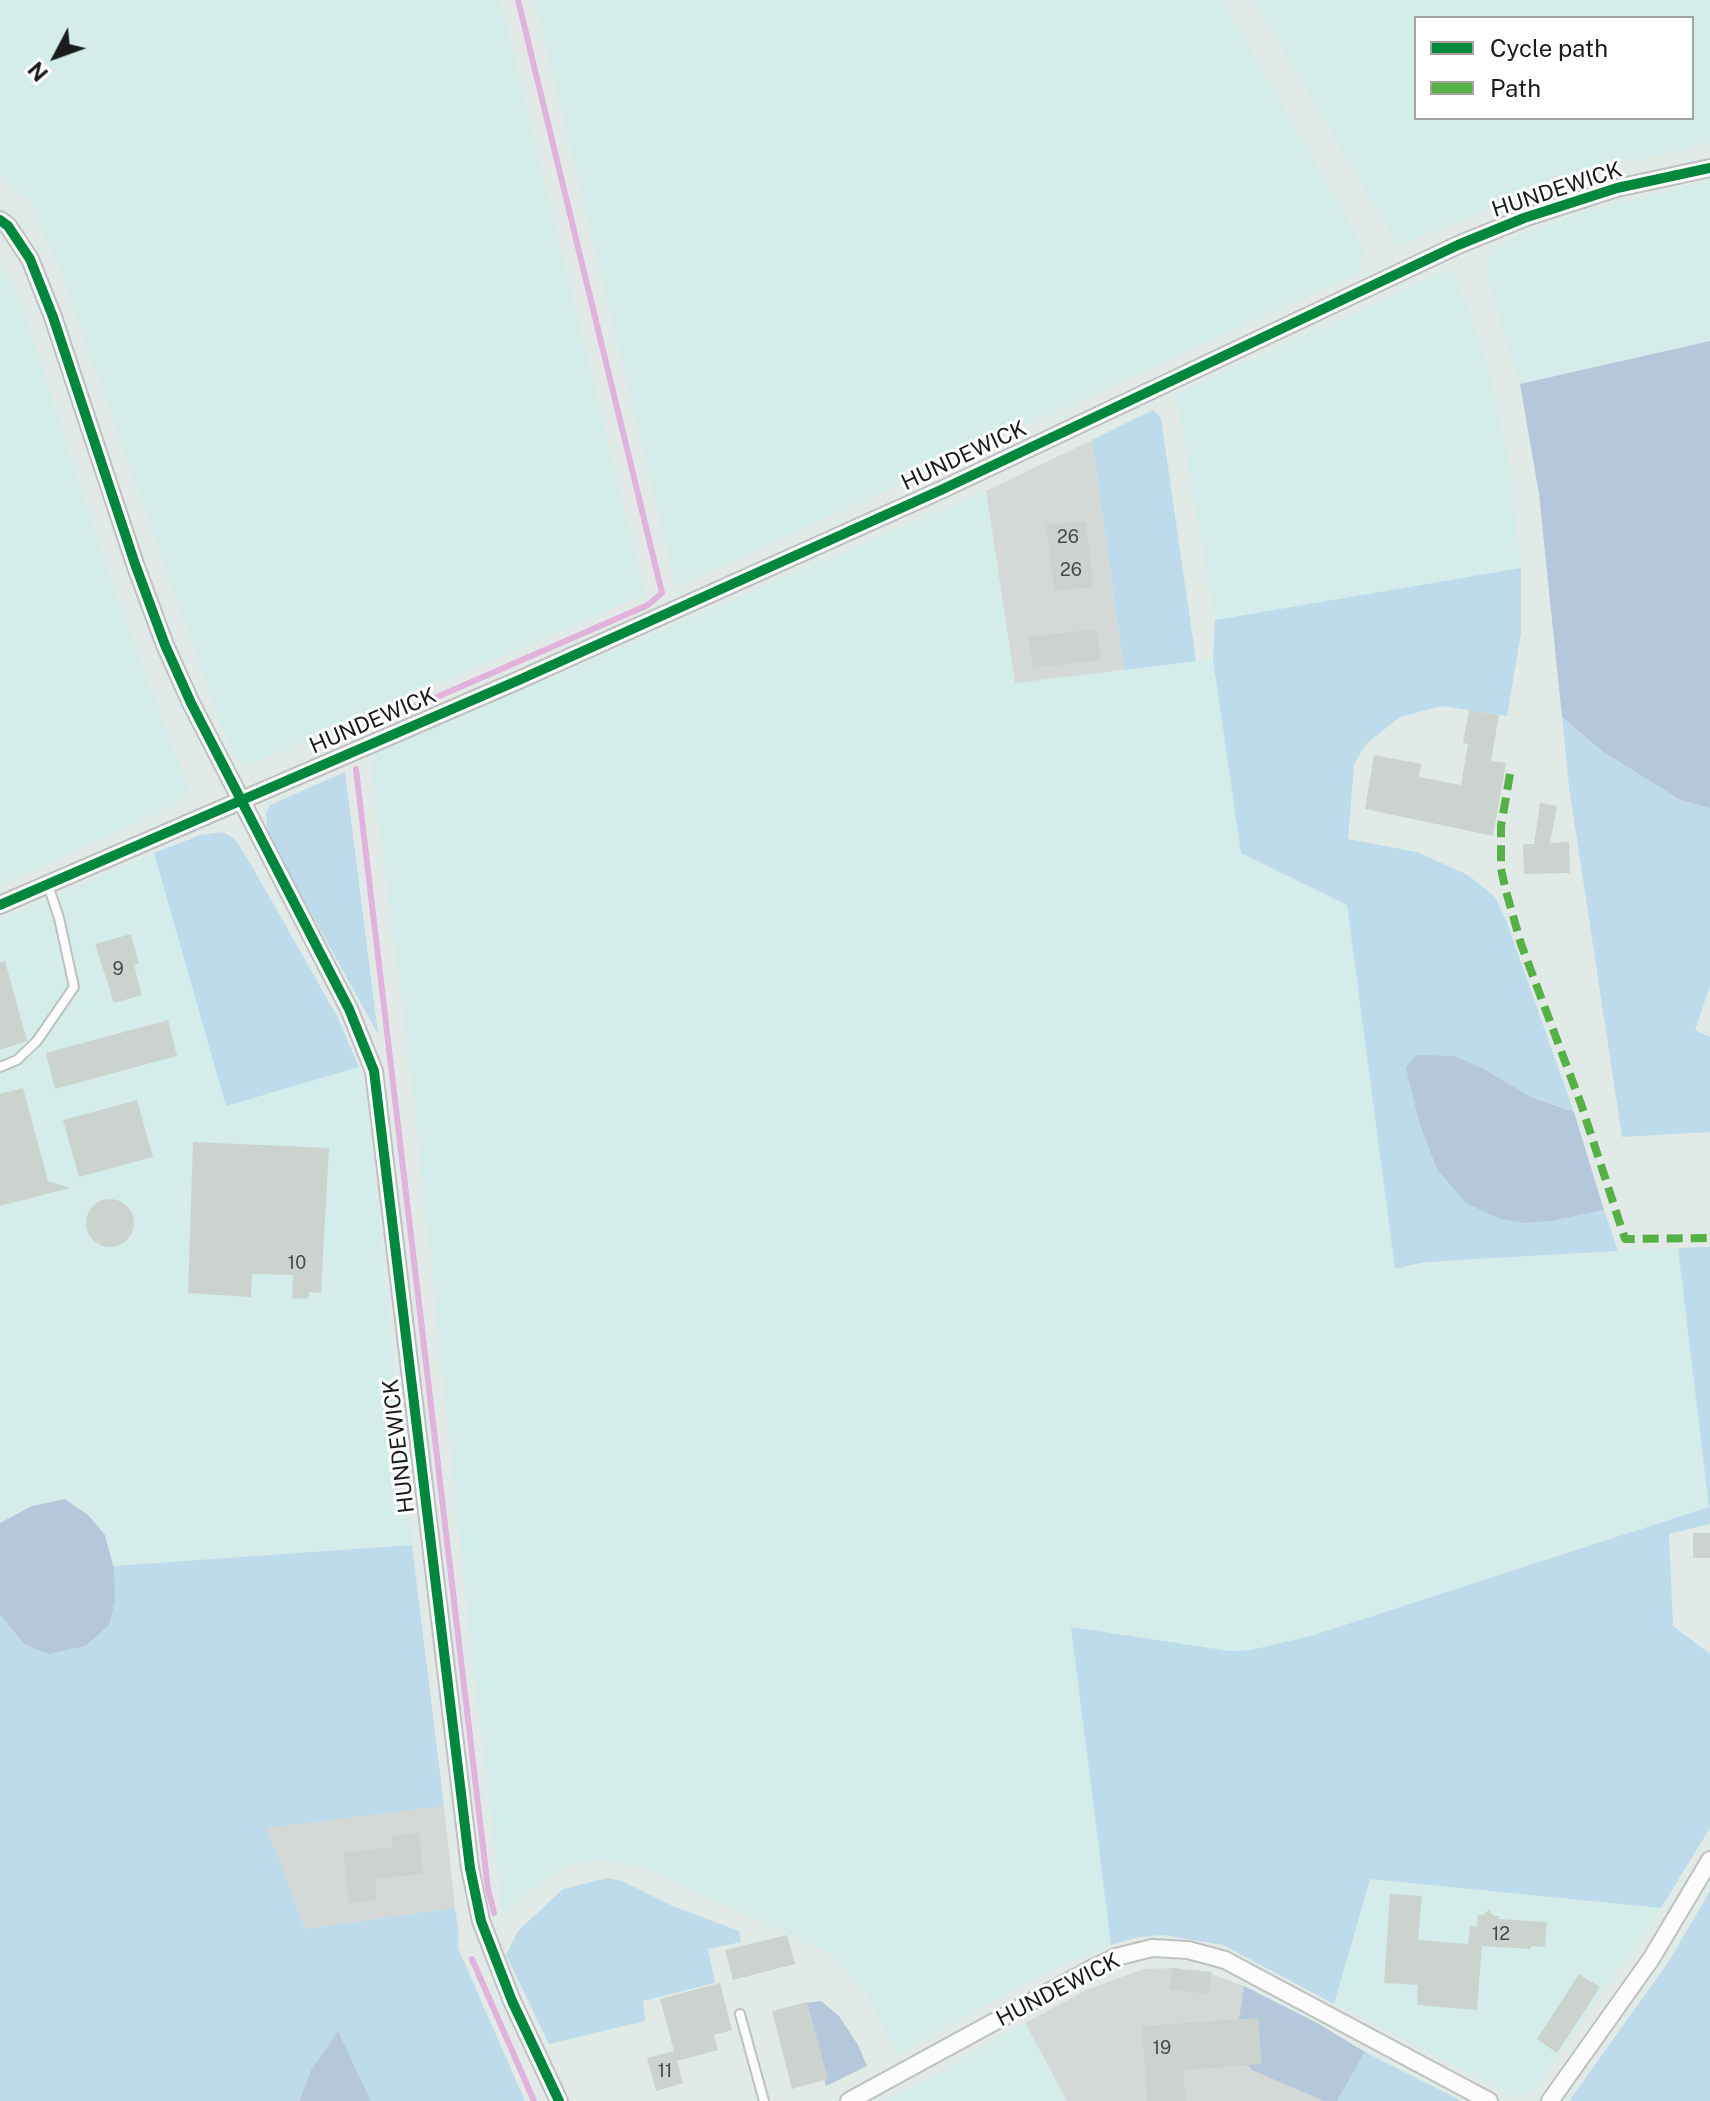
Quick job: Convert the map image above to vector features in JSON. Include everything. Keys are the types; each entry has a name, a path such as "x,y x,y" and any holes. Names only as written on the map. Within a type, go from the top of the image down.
{"street":[{"name":"HUNDEWICK","path":"0,905 519,680 941,490 1458,245 1524,218 1617,188 1710,168"},
{"name":"HUNDEWICK","path":"0,220 8,226 30,259 53,317 165,645 342,995 374,1071 470,1868 481,1921 512,2001 559,2101"},
{"path":"1550,2101 1651,1959 1710,1860"},
{"name":"HUNDEWICK","path":"849,2101 1091,1969 1116,1957 1152,1948 1188,1950 1225,1960 1489,2101"}],"lane":[{"path":"0,1067 17,1060 37,1041 53,1022 74,987 59,918 47,884"},
{"path":"740,2014 764,2101"}],"shaded area":[{"path":"0,0 500,0 645,594 249,765 235,756 225,736 59,267 28,199 0,177"},
{"path":"535,0 1222,0 1364,248 1359,272 676,587"},
{"path":"1254,0 1710,0 1710,143 1574,174 1398,246"},
{"path":"1710,180 1710,341 1520,384 1488,282 1487,255 1508,240 1586,211"},
{"path":"0,263 21,305 116,594 189,791 173,806 0,885"},
{"path":"1452,268 1485,355 1509,461 1521,568 1215,620 1176,394"},
{"path":"1710,341 1710,808 1680,800 1602,751 1562,717 1539,494 1520,384"},
{"path":"1153,410 1161,418 1196,661 1124,670 1092,440"},
{"path":"1092,440 1124,670 1015,684 986,491"},
{"path":"986,491 1015,683 1213,659 1241,853 1347,905 1395,1269 1458,1260 1678,1248 1710,1507 1314,1635 1251,1650 1230,1651 1071,1627 1111,1945 1052,1969 896,2055 868,1995 827,1952 643,1867 599,1859 562,1867 526,1894 503,1917 409,1056 370,755"},
{"path":"1521,568 1521,633 1507,716 1442,706 1400,717 1366,744 1354,764 1348,839 1417,852 1468,875 1495,897 1574,1112 1529,1096 1455,1056 1525,1223 1604,1210 1618,1251 1458,1260 1395,1269 1347,905 1241,853 1213,659 1215,620"},
{"path":"1562,717 1602,751 1680,800 1710,808 1710,986 1695,1030 1710,1037 1710,1132 1622,1137 1569,787"},
{"path":"345,772 378,1034 268,835 266,812 270,805"},
{"path":"223,832 236,840 254,870 337,1016 359,1067 226,1106 154,853 200,835"},
{"path":"154,853 226,1106 359,1067 367,1101 412,1545 113,1566 106,1536 86,1513 66,1498 32,1506 0,1523 0,920"},
{"path":"1415,1055 1455,1056 1531,1097 1574,1112 1604,1210 1525,1223 1500,1219 1466,1203 1437,1169 1420,1125 1406,1068"},
{"path":"1710,1247 1710,1524 1669,1534 1673,1626 1710,1654 1710,1828 1661,1908 1370,1879 1334,2004 1223,1945 1164,1935 1139,1937 1111,1945 1071,1627 1230,1651 1251,1650 1314,1635 1709,1507 1678,1248"},
{"path":"65,1499 88,1515 105,1535 114,1569 115,1601 109,1625 85,1646 48,1654 24,1644 0,1614 0,1523 32,1506"},
{"path":"412,1545 444,1806 267,1828 305,1929 455,1908 458,1948 525,2101 371,2101 338,2031 311,2070 299,2101 0,2101 0,1614 4,1617 115,1601 113,1566"},
{"path":"444,1806 455,1908 305,1929 266,1828"},
{"path":"607,1878 622,1881 675,1907 739,1931 741,1942 708,1949 715,1983 643,2001 645,2021 549,2044 506,1955 518,1931 563,1889"},
{"path":"1370,1879 1661,1908 1533,2091 1515,2097 1334,2004"},
{"path":"1710,1891 1710,2101 1569,2101 1669,1961"},
{"path":"1175,1968 1214,1975 1244,1986 1238,2025 1324,2101 1067,2101 1025,2023 1086,1990 1143,1969"},
{"path":"1244,1986 1319,2024 1365,2052 1337,2101 1324,2101 1252,2070 1238,2052 1238,2025"},
{"path":"821,2001 839,2016 858,2045 867,2066 826,2086 805,2003"},
{"path":"1025,2023 1067,2101 883,2101 931,2077"},
{"path":"338,2031 371,2101 299,2101 311,2070"},
{"path":"1365,2052 1462,2101 1337,2101"}],"building":[{"path":"1086,521 1093,587 1054,591 1046,525"},
{"path":"1097,629 1101,660 1033,668 1029,637"},
{"path":"1469,710 1499,715 1491,761 1506,763 1493,836 1365,809 1374,755 1421,764 1419,777 1461,785 1468,744 1463,743"},
{"path":"1540,803 1557,806 1550,843 1569,842 1570,873 1524,874 1523,844 1534,844"},
{"path":"131,934 139,964 134,965 142,995 114,1003 95,944"},
{"path":"5,961 27,1041 0,1050 0,962"},
{"path":"168,1020 177,1056 55,1089 46,1053"},
{"path":"23,1088 48,1181 70,1188 0,1206 0,1094"},
{"path":"137,1100 153,1157 79,1177 63,1120"},
{"path":"193,1142 329,1148 321,1293 309,1292 308,1299 292,1298 293,1275 252,1274 251,1297 188,1293"},
{"path":"110,1199 127,1206 134,1223 127,1240 110,1247 93,1240 86,1223 93,1206"},
{"path":"1693,1533 1710,1533 1710,1558 1693,1558"},
{"path":"419,1833 423,1874 375,1879 377,1900 349,1903 343,1853 393,1847 392,1836"},
{"path":"1390,1894 1422,1896 1418,1940 1468,1944 1470,1926 1477,1927 1478,1915 1489,1910 1499,1919 1547,1922 1545,1947 1482,1946 1477,2010 1417,2005 1418,1985 1384,1983"},
{"path":"787,1935 795,1964 733,1980 725,1950"},
{"path":"1172,1968 1212,1972 1209,1994 1170,1990"},
{"path":"1579,1974 1600,1987 1557,2053 1537,2039"},
{"path":"720,1983 732,2030 714,2035 718,2050 677,2061 683,2083 656,2091 647,2058 674,2051 660,1999"},
{"path":"807,2002 828,2079 792,2089 772,2011"},
{"path":"1258,2018 1262,2064 1183,2070 1186,2101 1147,2101 1142,2026"}],"waterway":[{"path":"359,731 648,605 662,593 518,0"},
{"path":"356,769 488,1889 494,1913"},
{"path":"472,1959 534,2101"}],"marked path":[{"path":"1510,774 1501,826 1501,869 1506,891 1521,944 1581,1104 1625,1239 1710,1238"}],"cycle path":[{"path":"0,905 519,680 941,490 1458,245 1524,218 1617,188 1710,168"},
{"path":"0,220 8,226 30,259 53,317 165,645 191,703 349,1009 374,1071 470,1868 481,1921 512,2001 559,2101"}]}
